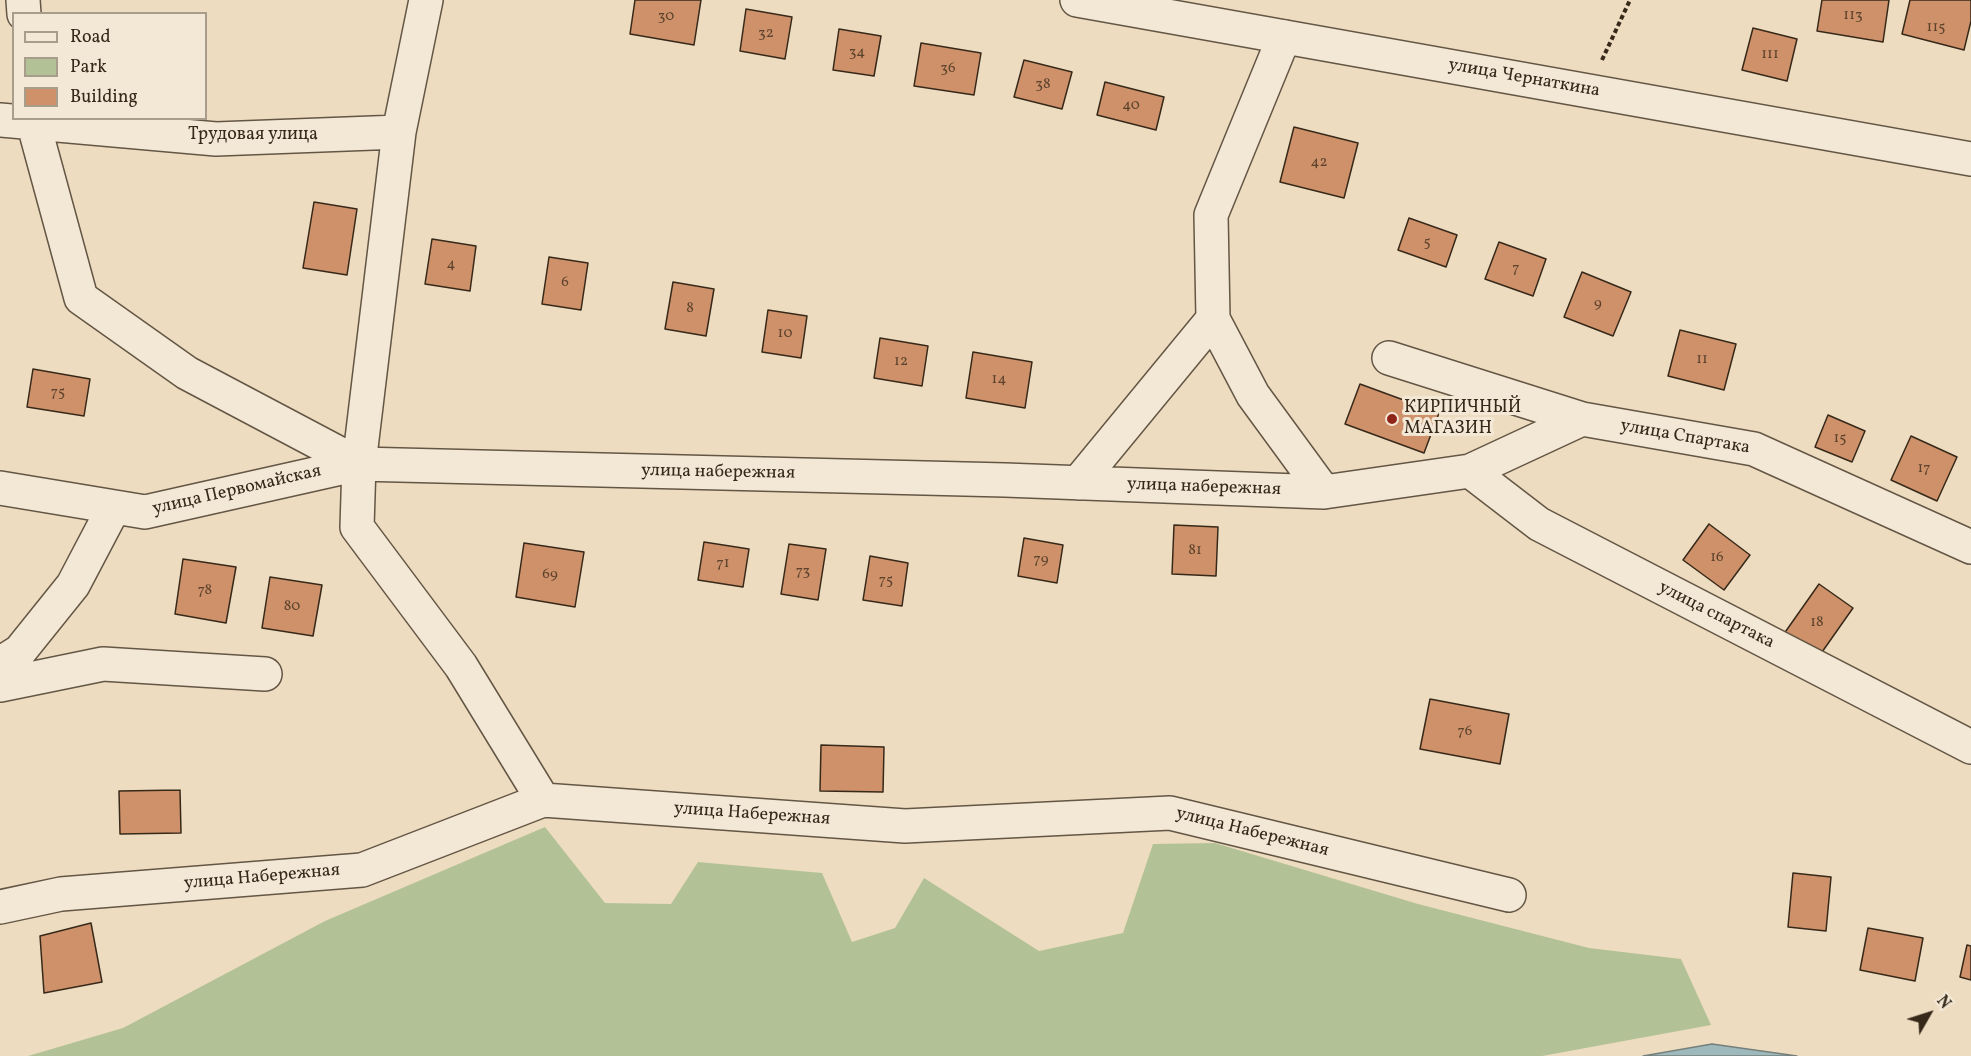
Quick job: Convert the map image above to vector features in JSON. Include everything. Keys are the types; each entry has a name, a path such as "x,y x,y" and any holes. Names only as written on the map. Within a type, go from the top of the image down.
{"street":[{"path":"426,0 399,132 359,464 357,527 461,666 543,800"},
{"name":"улица Чернаткина","path":"1077,0 1971,159"},
{"path":"1284,37 1211,215 1212,319 1252,395 1324,492"},
{"name":"Трудовая улица","path":"0,120 216,139 399,132"},
{"path":"33,122 81,298 187,374 359,464"},
{"path":"1078,483 1212,319"},
{"name":"улица Спартака","path":"1389,358 1582,419 1754,449 1971,547"},
{"name":"улица набережная","path":"359,464 1078,483 1324,492 1470,471 1582,419"},
{"name":"улица Первомайская","path":"0,488 145,513 359,464"},
{"name":"улица спартака","path":"1470,471 1539,524 1971,747"},
{"path":"0,664 20,651 73,585 114,507"},
{"path":"0,685 103,664 265,674"},
{"name":"улица Набережная","path":"0,907 61,894 362,870 543,800 905,826 1170,813 1509,895"}],"path":[{"path":"1587,91 1630,0"}],"green space":[{"path":"545,827 605,903 671,904 698,862 822,873 852,942 895,928 924,878 1039,951 1123,933 1153,844 1215,843 1418,904 1589,948 1681,959 1711,1025 1542,1056 28,1056 123,1028 325,921"}],"water":[{"path":"1712,1044 1797,1056 1643,1056"}],"building":[{"path":"635,0 701,0 694,45 630,34"},
{"path":"1822,0 1889,0 1883,42 1817,31"},
{"path":"1910,0 1971,0 1971,21 1964,50 1902,34"},
{"path":"746,9 792,17 785,59 740,51"},
{"path":"1753,28 1797,39 1787,81 1742,70"},
{"path":"839,29 881,36 874,76 833,70"},
{"path":"921,43 981,53 974,95 914,86"},
{"path":"1024,60 1072,72 1062,109 1014,97"},
{"path":"1105,82 1164,97 1156,130 1097,115"},
{"path":"1294,127 1358,143 1344,198 1280,182"},
{"path":"314,202 357,209 347,275 303,268"},
{"path":"1409,218 1457,235 1446,267 1398,250"},
{"path":"432,239 476,246 470,291 425,284"},
{"path":"1499,242 1546,259 1533,296 1485,279"},
{"path":"549,257 588,263 581,310 542,304"},
{"path":"1582,272 1631,292 1613,336 1564,317"},
{"path":"673,282 714,289 706,336 665,329"},
{"path":"768,310 807,316 801,358 762,352"},
{"path":"1680,330 1736,344 1724,390 1668,376"},
{"path":"880,338 928,346 922,386 874,378"},
{"path":"973,352 1032,362 1025,408 966,398"},
{"path":"33,369 90,379 84,416 27,407"},
{"name":"КИРПИЧНЫЙ МАГАЗИН","path":"1360,384 1439,413 1424,453 1345,424"},
{"path":"1828,415 1865,431 1852,462 1815,447"},
{"path":"1911,436 1957,457 1937,501 1891,480"},
{"path":"1709,524 1750,555 1724,590 1683,560"},
{"path":"1174,525 1218,527 1216,576 1172,574"},
{"path":"1024,538 1063,545 1057,583 1018,576"},
{"path":"704,542 749,549 743,587 698,580"},
{"path":"524,543 584,552 575,607 516,597"},
{"path":"789,544 826,549 818,600 781,594"},
{"path":"870,556 908,563 902,606 863,600"},
{"path":"183,559 236,567 226,623 175,614"},
{"path":"270,577 322,585 313,636 262,628"},
{"path":"1819,584 1853,608 1815,662 1781,638"},
{"path":"1430,699 1509,714 1500,764 1420,749"},
{"path":"821,745 884,747 883,792 820,791"},
{"path":"180,790 181,833 120,834 119,791"},
{"path":"1793,873 1831,877 1826,931 1788,927"},
{"path":"91,923 102,982 44,993 40,936"},
{"path":"1868,928 1923,938 1915,981 1860,970"},
{"path":"1967,945 1971,946 1971,980 1960,977"}],"place":[{"name":"КИРПИЧНЫЙ МАГАЗИН","path":"1392,419"}]}
